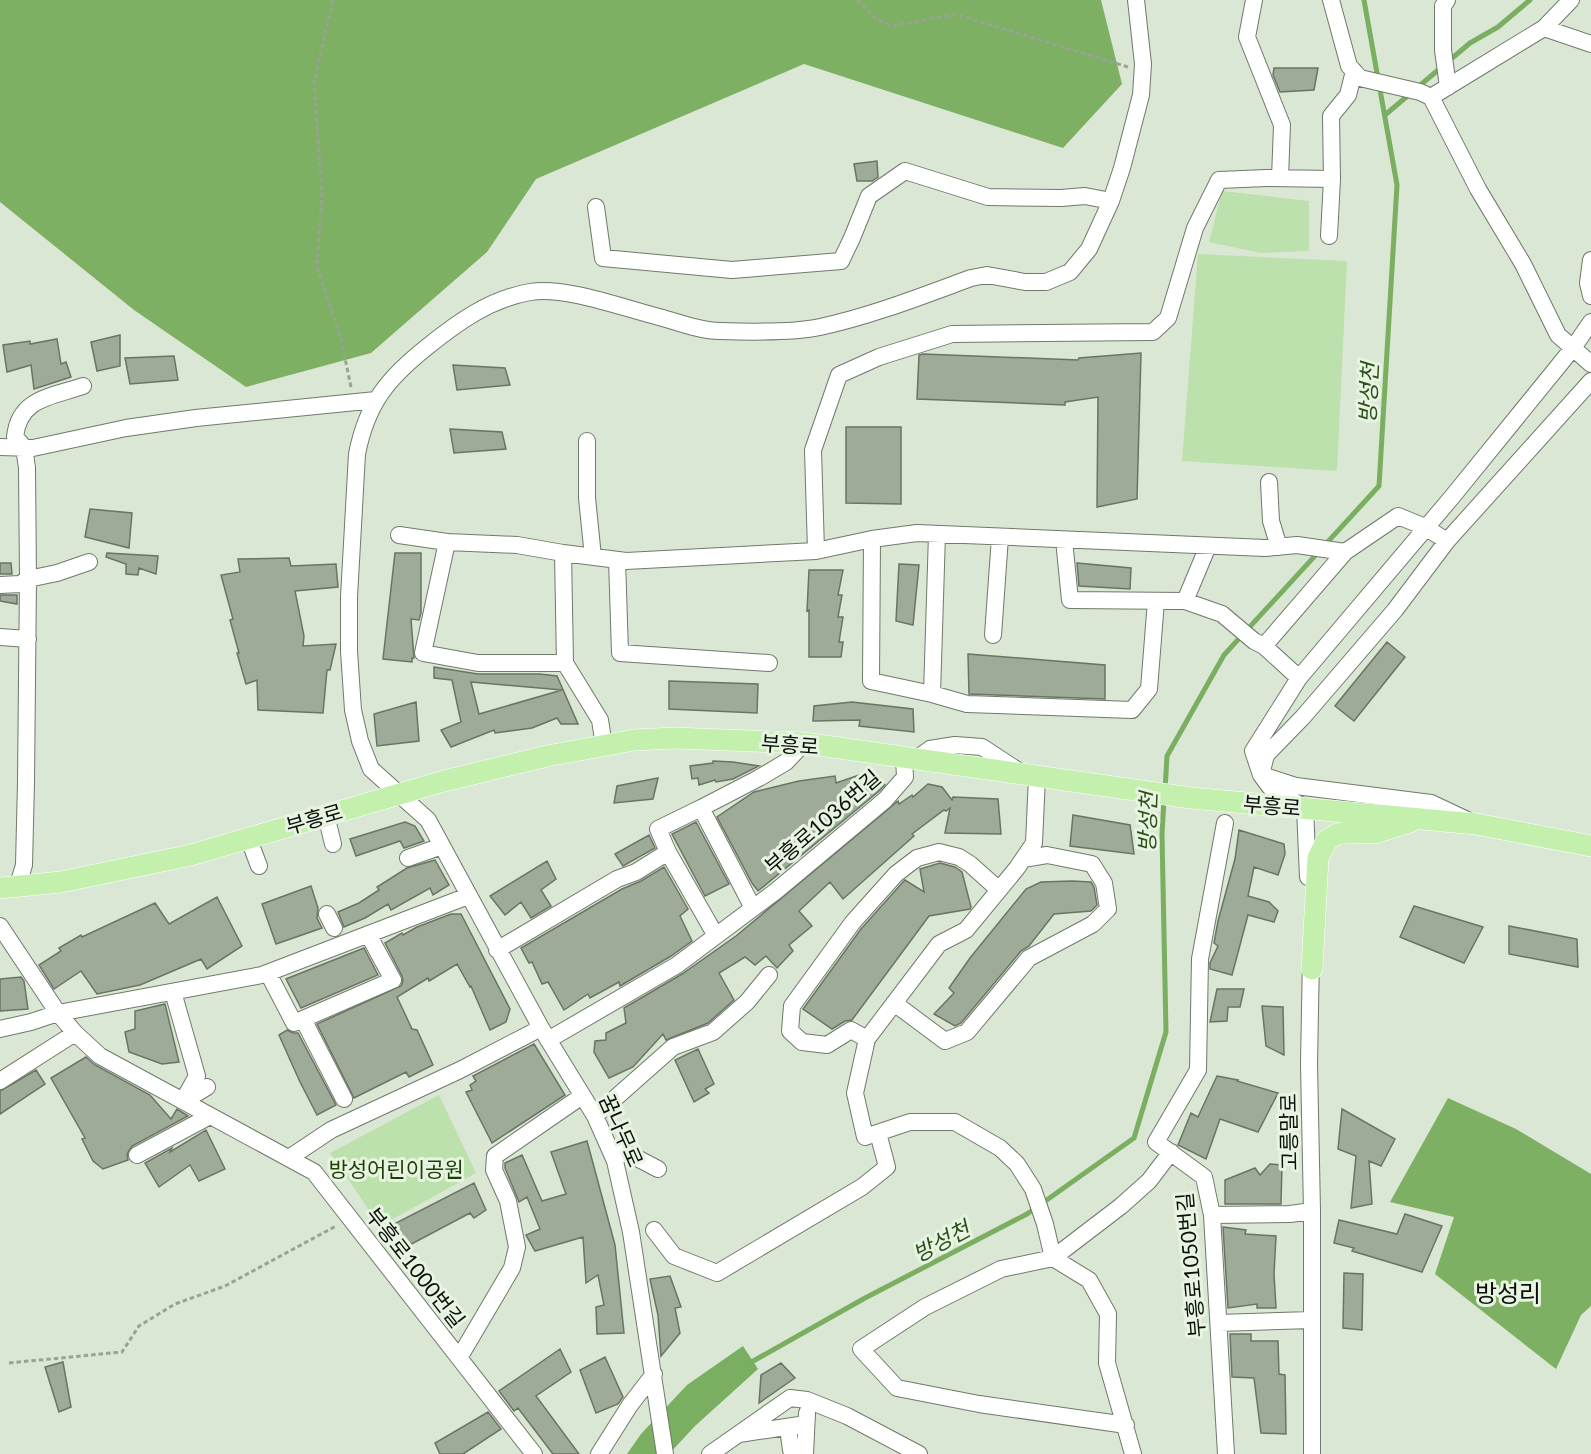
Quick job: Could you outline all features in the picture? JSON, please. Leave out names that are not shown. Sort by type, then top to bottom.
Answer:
[{"type":"main road","name":"부흥로","points":[[8,888],[61,882],[191,855],[495,768],[547,756],[634,740],[674,738],[804,743],[1191,798],[1476,824],[1591,846]]},
{"type":"main road","points":[[1312,969],[1318,858],[1327,840],[1337,834],[1350,832],[1375,833],[1420,818]]},
{"type":"street","name":"꿈나무로","points":[[665,1454],[631,1232],[615,1161],[596,1116],[544,1034],[428,820],[371,769],[356,726],[350,688],[350,597],[357,454],[360,436],[371,407],[402,367],[466,317],[500,300],[532,292],[561,292],[717,331],[800,330],[867,314],[971,278],[987,275],[1025,282],[1046,282],[1070,272],[1089,249],[1111,201],[1141,95],[1143,72],[1136,0]]},
{"type":"street","points":[[1254,0],[1247,37],[1282,125],[1280,178]]},
{"type":"street","points":[[1331,0],[1349,66],[1361,76],[1426,95],[1523,264],[1558,335],[1591,364]]},
{"type":"street","points":[[1446,72],[1443,6],[1447,0]]},
{"type":"street","points":[[1426,95],[1446,72],[1544,28],[1571,0]]},
{"type":"street","points":[[1544,28],[1591,44]]},
{"type":"street","points":[[1329,236],[1332,179],[1331,117],[1361,76]]},
{"type":"street","points":[[596,207],[603,258],[732,270],[841,261],[868,196],[905,171],[988,197],[1085,196],[1111,201]]},
{"type":"street","points":[[816,550],[813,450],[839,375],[879,357],[952,334],[1153,332],[1168,318],[1195,228],[1219,180],[1332,179]]},
{"type":"street","points":[[1591,260],[1588,283],[1591,296]]},
{"type":"street","points":[[1305,808],[1270,787],[1261,775],[1253,751],[1299,678],[1452,497],[1573,348],[1591,322]]},
{"type":"street","points":[[1261,775],[1266,755],[1303,717],[1395,610],[1448,541],[1591,381]]},
{"type":"street","points":[[8,888],[24,866],[28,639],[27,468],[24,447],[15,437],[17,423],[30,404],[83,386]]},
{"type":"street","points":[[0,447],[33,448],[126,428],[196,418],[376,400]]},
{"type":"street","points":[[587,441],[587,498],[593,557]]},
{"type":"street","points":[[1269,482],[1271,521],[1279,547]]},
{"type":"street","points":[[1259,644],[1340,551],[1398,516],[1425,527],[1448,541]]},
{"type":"street","points":[[399,535],[447,542],[517,545],[617,560],[816,550],[917,533],[1208,546],[1297,545],[1340,551]]},
{"type":"street","points":[[932,694],[937,534]]},
{"type":"street","points":[[993,635],[1000,537]]},
{"type":"street","points":[[872,539],[871,681],[967,704],[1132,710],[1149,689],[1155,601]]},
{"type":"street","points":[[1064,540],[1070,600],[1185,601],[1222,614],[1299,678]]},
{"type":"street","points":[[447,542],[423,653],[478,663],[565,663]]},
{"type":"street","points":[[1185,601],[1208,546]]},
{"type":"street","points":[[563,553],[565,663],[600,720],[604,746]]},
{"type":"street","points":[[617,560],[620,653],[769,663]]},
{"type":"street","points":[[0,585],[20,584],[28,579],[57,573],[89,562]]},
{"type":"street","points":[[0,636],[28,639]]},
{"type":"street","points":[[716,936],[668,852],[658,829],[759,778],[786,762],[804,743]]},
{"type":"street","name":"부흥로1036번길","points":[[289,1158],[331,1130],[393,1100],[544,1034],[677,965],[753,908],[885,800],[905,777],[910,759]]},
{"type":"street","points":[[1261,775],[1296,786],[1431,803],[1476,824]]},
{"type":"street","points":[[1031,776],[1034,843],[966,930],[939,944],[867,1039],[855,1093],[865,1137],[910,1122],[955,1122],[1000,1148],[1017,1164],[1033,1189],[1053,1258],[1089,1280],[1108,1314],[1107,1363],[1133,1454]]},
{"type":"street","name":"부흥로1036번길","points":[[702,808],[753,908]]},
{"type":"street","name":"고릉말로","points":[[1305,808],[1312,969],[1309,1064],[1312,1211],[1312,1454]]},
{"type":"street","points":[[326,815],[333,844]]},
{"type":"street","name":"부흥로1050번길","points":[[1225,823],[1200,959],[1198,1070],[1156,1142],[1204,1177],[1212,1215],[1226,1454]]},
{"type":"street","points":[[248,837],[259,866]]},
{"type":"street","points":[[408,858],[442,846]]},
{"type":"street","points":[[497,950],[617,879],[636,872],[668,852]]},
{"type":"street","points":[[867,1039],[851,1030],[827,1045],[802,1042],[790,1031],[792,1006],[853,922],[896,874],[917,858],[939,852],[959,857],[999,890]]},
{"type":"street","points":[[894,1004],[945,1041],[967,1032],[1029,958],[1093,924],[1108,909],[1104,884],[1092,864],[1047,855],[1023,859]]},
{"type":"street","points":[[0,1029],[31,1022],[58,1012],[268,973],[468,896]]},
{"type":"street","name":"부흥로1000번길","points":[[0,926],[58,1012],[75,1034],[100,1056],[314,1172],[534,1454]]},
{"type":"street","points":[[268,973],[294,1023],[393,980],[368,934]]},
{"type":"street","points":[[596,1116],[673,1047],[713,1032],[747,1002],[769,975]]},
{"type":"street","points":[[173,992],[191,1042],[197,1076],[183,1101]]},
{"type":"street","points":[[303,1019],[344,1099]]},
{"type":"street","points":[[0,1081],[75,1034]]},
{"type":"street","points":[[183,1101],[207,1087]]},
{"type":"street","points":[[459,1358],[512,1268],[517,1247],[508,1201],[494,1170],[495,1156],[582,1096]]},
{"type":"street","points":[[137,1155],[210,1116]]},
{"type":"street","points":[[654,1230],[674,1256],[717,1273],[862,1187],[886,1167],[878,1133]]},
{"type":"street","points":[[609,1147],[658,1169]]},
{"type":"street","points":[[1126,1425],[979,1404],[897,1388],[861,1349],[925,1307],[1001,1269],[1053,1258],[1121,1206],[1149,1181],[1171,1152]]},
{"type":"street","points":[[1212,1215],[1290,1214],[1312,1211]]},
{"type":"street","points":[[1219,1323],[1312,1320]]},
{"type":"street","points":[[598,1454],[630,1405],[655,1379]]},
{"type":"street","points":[[715,1452],[735,1435],[789,1398],[807,1400],[847,1416],[920,1454]]},
{"type":"street","points":[[798,1452],[806,1424],[807,1400]]},
{"type":"street","points":[[735,1435],[806,1424]]},
{"type":"street","points":[[788,1428],[798,1452]]},
{"type":"path","points":[[333,0],[314,82],[322,195],[317,267],[341,339],[354,403]]},
{"type":"path","points":[[858,0],[877,20],[894,26],[955,14],[1143,72]]},
{"type":"path","points":[[9,1363],[122,1352],[139,1326],[175,1304],[225,1286],[351,1218]]},
{"type":"green space","points":[[1222,191],[1309,201],[1309,251],[1260,253],[1209,242]]},
{"type":"green space","points":[[1198,254],[1347,261],[1337,471],[1182,461]]},
{"type":"green space","name":"방성어린이공원","points":[[439,1095],[476,1173],[380,1226],[330,1153]]},
{"type":"shaded area","points":[[0,0],[1101,0],[1122,84],[1063,148],[804,64],[536,179],[487,252],[371,353],[246,387],[134,310],[0,202]]},
{"type":"shaded area","points":[[1448,1098],[1516,1129],[1591,1174],[1591,1306],[1581,1315],[1556,1369],[1435,1274],[1454,1217],[1390,1202]]},
{"type":"shaded area","points":[[743,1346],[758,1369],[695,1426],[669,1454],[627,1454],[641,1434],[687,1385]]},
{"type":"building","points":[[1274,68],[1318,68],[1314,90],[1280,92],[1273,75]]},
{"type":"building","points":[[877,161],[878,177],[872,181],[857,181],[854,164]]},
{"type":"building","points":[[120,335],[120,366],[97,371],[91,342]]},
{"type":"building","points":[[57,339],[61,364],[66,362],[71,377],[34,389],[31,365],[7,372],[3,345],[30,341],[30,344]]},
{"type":"building","points":[[1141,353],[1137,499],[1097,507],[1098,397],[1065,402],[1065,405],[917,399],[919,355],[923,354],[1078,360],[1079,358]]},
{"type":"building","points":[[174,356],[178,380],[130,384],[125,358]]},
{"type":"building","points":[[453,365],[505,368],[510,385],[457,390]]},
{"type":"building","points":[[846,427],[901,427],[901,504],[846,503]]},
{"type":"building","points":[[450,429],[502,432],[506,449],[454,453]]},
{"type":"building","points":[[90,509],[132,513],[129,548],[85,537]]},
{"type":"building","points":[[107,553],[158,556],[156,574],[139,568],[138,575],[126,574],[126,564],[106,557]]},
{"type":"building","points":[[395,553],[421,553],[421,613],[419,620],[411,619],[414,658],[412,662],[383,659]]},
{"type":"building","points":[[289,558],[291,566],[336,564],[338,587],[295,591],[304,636],[303,646],[336,644],[330,670],[327,670],[323,713],[258,710],[257,680],[246,684],[237,653],[239,653],[230,620],[233,619],[221,575],[240,572],[238,559]]},
{"type":"building","points":[[0,563],[11,563],[12,574],[0,574]]},
{"type":"building","points":[[1077,563],[1131,568],[1130,589],[1079,586]]},
{"type":"building","points":[[899,564],[919,565],[913,625],[896,621]]},
{"type":"building","points":[[809,570],[843,570],[838,595],[842,595],[838,617],[843,617],[839,642],[843,642],[841,657],[809,657],[809,610],[807,611]]},
{"type":"building","points":[[0,595],[17,595],[17,604],[0,601]]},
{"type":"building","points":[[1387,642],[1405,657],[1354,721],[1335,706]]},
{"type":"building","points":[[968,654],[1105,665],[1105,699],[969,694]]},
{"type":"building","points":[[434,667],[478,674],[557,676],[578,724],[561,724],[557,718],[532,728],[495,733],[494,730],[451,747],[441,730],[461,722],[452,680],[434,678]],"holes":[[[471,682],[562,690],[479,714]]]},
{"type":"building","points":[[669,681],[758,684],[757,713],[669,709]]},
{"type":"building","points":[[416,702],[419,741],[377,746],[374,714]]},
{"type":"building","points":[[852,702],[913,709],[914,732],[859,726],[860,720],[813,721],[814,706]]},
{"type":"building","points":[[713,761],[759,766],[733,779],[716,782],[715,780],[699,785],[698,778],[692,779],[690,766],[713,763]]},
{"type":"building","points":[[862,774],[879,777],[885,785],[758,891],[717,817],[754,792],[799,781],[835,776],[836,783]]},
{"type":"building","points":[[658,778],[653,799],[614,803],[617,786]]},
{"type":"building","points":[[928,784],[942,787],[952,800],[953,797],[998,799],[1001,834],[945,833],[950,808],[944,810],[912,834],[914,836],[843,899],[830,882],[799,911],[812,926],[789,945],[793,951],[777,968],[766,956],[755,965],[745,957],[719,973],[734,1000],[708,1023],[666,1040],[663,1034],[633,1067],[609,1078],[594,1052],[595,1041],[606,1040],[606,1033],[626,1023],[624,1008],[682,974],[736,936],[898,801],[899,804],[912,795],[913,797]]},
{"type":"building","points":[[1073,815],[1130,825],[1134,854],[1070,846]]},
{"type":"building","points":[[405,822],[415,826],[424,841],[404,848],[400,841],[356,856],[350,839]]},
{"type":"building","points":[[696,822],[729,884],[705,896],[672,834]]},
{"type":"building","points":[[1239,830],[1284,844],[1285,854],[1278,875],[1254,867],[1248,896],[1269,902],[1278,911],[1274,922],[1248,915],[1232,975],[1210,969],[1210,963],[1218,946],[1214,943],[1235,859]]},
{"type":"building","points":[[649,835],[655,848],[623,866],[615,854]]},
{"type":"building","points":[[435,860],[449,885],[433,895],[430,888],[391,910],[388,904],[344,927],[338,912],[359,903],[379,890],[377,887],[407,868]]},
{"type":"building","points":[[547,861],[556,879],[541,890],[551,906],[531,918],[521,902],[505,915],[490,896]]},
{"type":"building","points":[[940,863],[955,867],[962,872],[970,909],[929,916],[852,1020],[845,1021],[832,1029],[803,1009],[861,929],[903,882],[905,880],[924,892],[920,869]]},
{"type":"building","points":[[664,867],[688,909],[680,916],[692,941],[620,986],[619,982],[590,998],[588,994],[564,1010],[548,982],[542,984],[532,962],[529,963],[521,948]]},
{"type":"building","points":[[1041,882],[1091,882],[1097,905],[1091,911],[1054,914],[961,1023],[955,1026],[934,1014],[954,993],[949,988],[970,958],[1026,889]]},
{"type":"building","points":[[311,886],[318,908],[317,918],[322,928],[276,944],[262,904]]},
{"type":"building","points":[[217,897],[242,946],[207,969],[201,959],[140,985],[97,994],[81,971],[54,989],[39,965],[61,951],[59,948],[81,935],[82,937],[155,903],[169,924]]},
{"type":"building","points":[[1414,906],[1483,927],[1464,963],[1400,937]]},
{"type":"building","points":[[451,914],[461,914],[510,1009],[506,1022],[490,1030],[471,986],[457,964],[429,981],[428,978],[397,997],[412,1029],[417,1030],[433,1065],[409,1077],[406,1072],[354,1098],[317,1024],[401,986],[402,976],[385,943],[402,933],[403,935]]},
{"type":"building","points":[[1509,926],[1577,939],[1578,967],[1509,954]]},
{"type":"building","points":[[364,948],[378,975],[301,1008],[286,979]]},
{"type":"building","points":[[21,977],[24,981],[28,1009],[0,1011],[0,979]]},
{"type":"building","points":[[1217,989],[1244,989],[1240,1007],[1228,1007],[1227,1021],[1210,1022]]},
{"type":"building","points":[[165,1004],[179,1062],[162,1064],[129,1052],[125,1032],[135,1029],[135,1011]]},
{"type":"building","points":[[1262,1006],[1283,1007],[1284,1055],[1266,1046]]},
{"type":"building","points":[[287,1030],[298,1033],[336,1105],[317,1115],[279,1035]]},
{"type":"building","points":[[534,1044],[565,1095],[492,1143],[466,1092],[472,1090],[470,1085],[476,1081],[473,1076]]},
{"type":"building","points":[[698,1049],[714,1084],[705,1089],[709,1093],[694,1102],[675,1060]]},
{"type":"building","points":[[86,1057],[95,1065],[150,1095],[171,1119],[177,1109],[188,1116],[132,1146],[127,1154],[128,1160],[103,1169],[93,1161],[82,1139],[85,1138],[51,1078]]},
{"type":"building","points":[[36,1070],[45,1084],[0,1114],[0,1091]]},
{"type":"building","points":[[1217,1076],[1278,1093],[1258,1132],[1220,1119],[1206,1159],[1178,1145],[1191,1113],[1198,1117]]},
{"type":"building","points":[[1342,1109],[1395,1139],[1381,1166],[1369,1161],[1372,1204],[1351,1208],[1356,1156],[1338,1149]]},
{"type":"building","points":[[206,1130],[225,1169],[199,1181],[190,1165],[159,1187],[145,1163],[172,1148],[170,1152]]},
{"type":"building","points":[[587,1141],[615,1245],[624,1333],[597,1334],[596,1307],[604,1305],[598,1275],[586,1283],[583,1237],[535,1251],[526,1235],[540,1229],[527,1197],[519,1202],[505,1168],[505,1163],[522,1155],[542,1201],[566,1194],[551,1152]]},
{"type":"building","points":[[1270,1164],[1282,1165],[1281,1204],[1225,1204],[1225,1180],[1255,1168],[1260,1175]]},
{"type":"building","points":[[474,1183],[486,1210],[474,1218],[470,1213],[404,1248],[394,1224]]},
{"type":"building","points":[[1405,1214],[1442,1226],[1422,1272],[1352,1251],[1354,1248],[1334,1243],[1339,1220],[1397,1234]]},
{"type":"building","points":[[1223,1227],[1246,1230],[1245,1234],[1276,1236],[1274,1274],[1276,1308],[1257,1308],[1257,1304],[1228,1308]]},
{"type":"building","points":[[1344,1273],[1363,1274],[1362,1330],[1343,1328]]},
{"type":"building","points":[[670,1276],[681,1307],[675,1308],[680,1333],[661,1356],[658,1315],[650,1279]]},
{"type":"building","points":[[1230,1334],[1251,1334],[1251,1341],[1278,1341],[1279,1374],[1285,1375],[1286,1434],[1261,1433],[1254,1378],[1232,1377]]},
{"type":"building","points":[[560,1349],[571,1372],[536,1396],[579,1454],[553,1454],[518,1408],[514,1411],[499,1391]]},
{"type":"building","points":[[605,1357],[623,1397],[618,1404],[596,1413],[580,1370]]},
{"type":"building","points":[[63,1362],[71,1407],[59,1412],[45,1367]]},
{"type":"building","points":[[781,1363],[795,1378],[759,1403],[761,1375]]},
{"type":"building","points":[[488,1412],[501,1429],[463,1454],[440,1454],[435,1443]]},
{"type":"waterway","name":"방성천","points":[[1165,790],[1167,756],[1224,655],[1379,486],[1397,185],[1364,0]]},
{"type":"waterway","points":[[1418,87],[1470,43],[1498,27],[1530,0]]},
{"type":"waterway","points":[[1385,115],[1411,93]]},
{"type":"waterway","name":"방성천","points":[[748,1364],[865,1298],[1027,1214],[1134,1138],[1166,1032],[1162,834],[1164,799]]},
{"type":"district","name":"방성리","points":[[1508,1292]]}]
